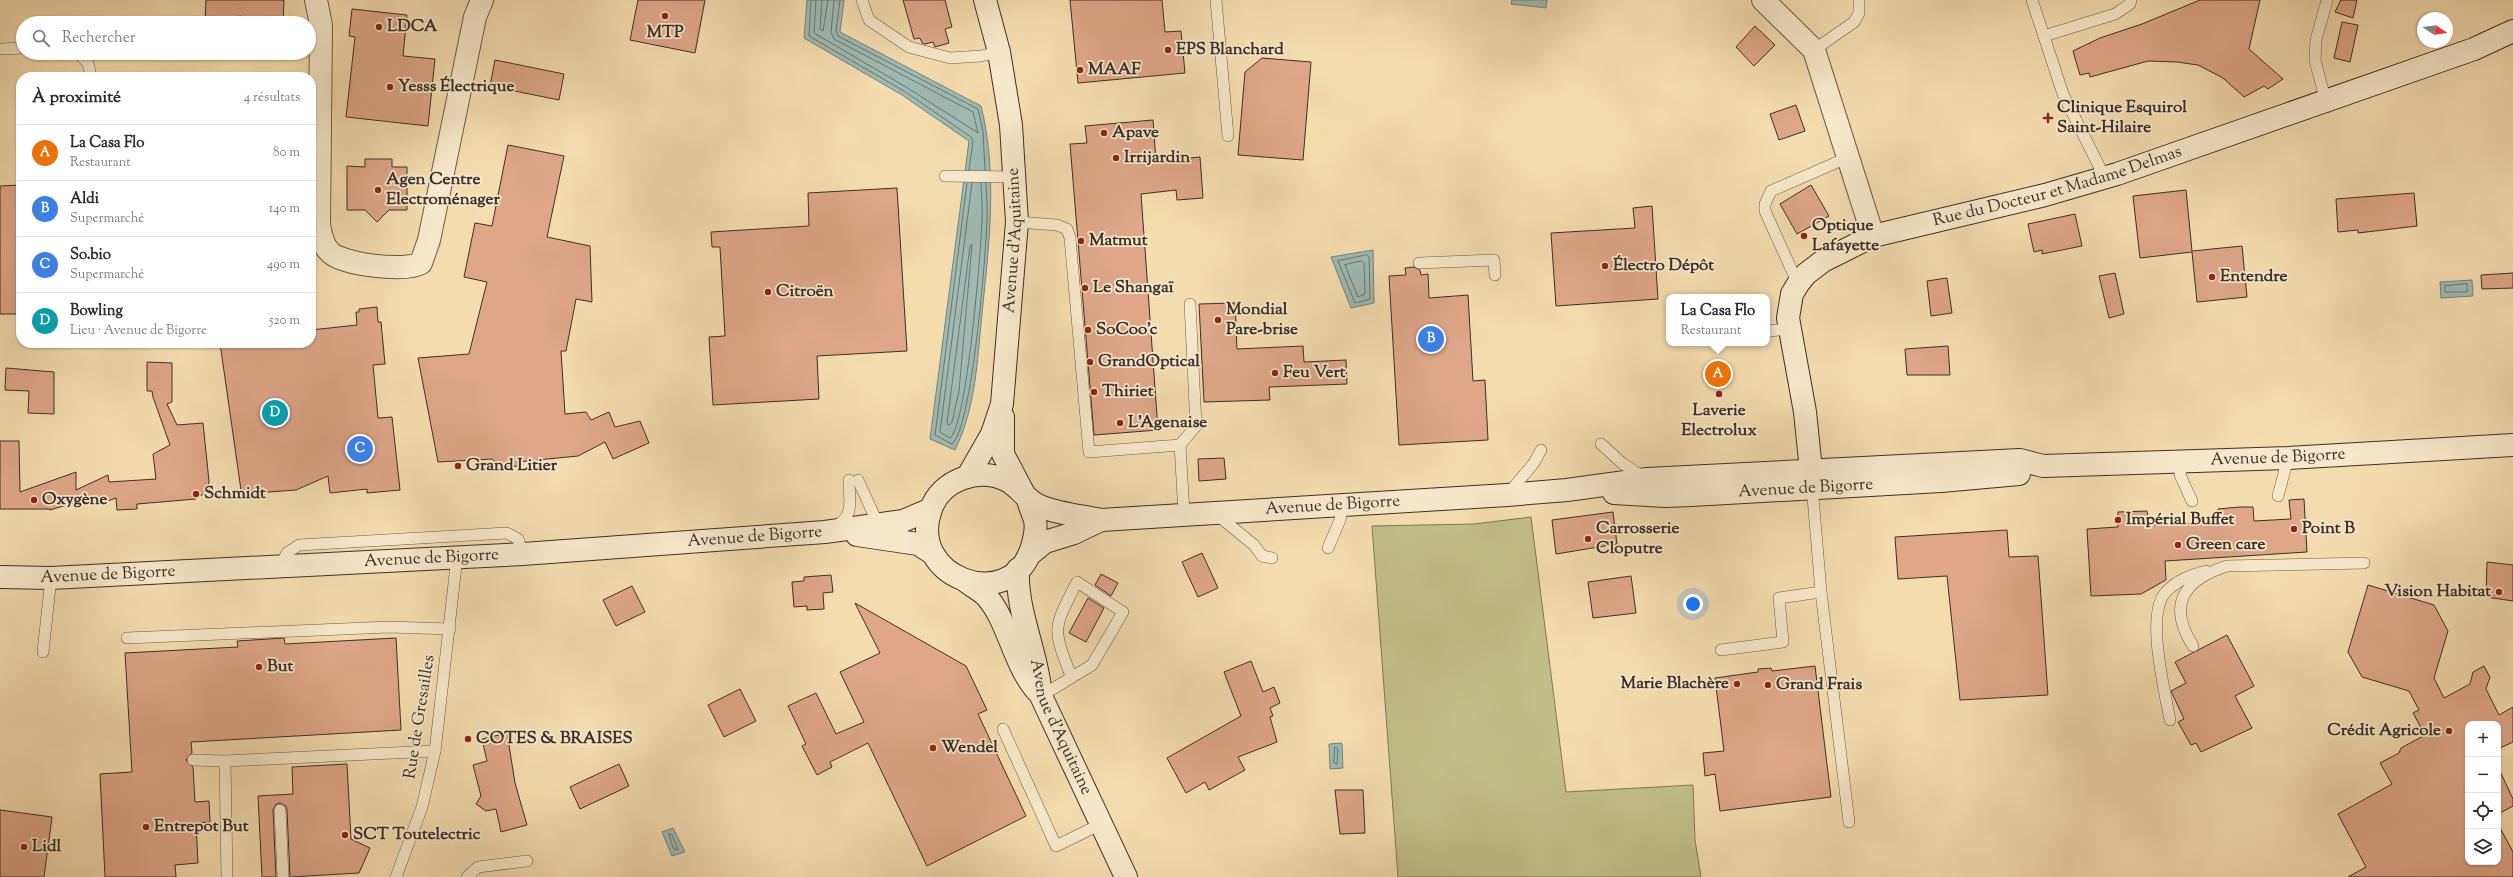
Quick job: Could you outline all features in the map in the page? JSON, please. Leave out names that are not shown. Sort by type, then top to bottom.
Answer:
[{"type":"main road","points":[[316,0],[321,25],[316,163]]},
{"type":"main road","points":[[316,200],[323,242],[329,252],[338,258],[402,268],[421,263],[429,240],[475,17],[482,0]]},
{"type":"main road","name":"Avenue d'Aquitaine","points":[[968,476],[992,434],[1002,404],[1017,222],[1011,125],[999,52],[985,0]]},
{"type":"main road","points":[[1763,0],[1814,50],[1850,157],[1872,236]]},
{"type":"main road","name":"Rue du Docteur et Madame Delmas","points":[[1812,479],[1805,412],[1788,318],[1790,301],[1798,284],[1806,274],[1823,261],[1872,236],[2105,178],[2474,50],[2513,31]]},
{"type":"main road","points":[[967,582],[985,584],[1003,579],[1024,562],[1035,539],[1035,521],[1027,499],[1003,454],[1002,404]]},
{"type":"main road","name":"Avenue de Bigorre","points":[[1027,499],[1042,507],[1101,520],[1184,513],[1507,495],[1567,490],[1647,479],[1812,479],[2016,475],[2043,466],[2182,460],[2288,458],[2513,445]]},
{"type":"main road","name":"Avenue de Bigorre","points":[[1567,490],[1665,496],[1692,495],[1705,486],[1905,473],[1920,465],[2020,460],[2043,466]]},
{"type":"main road","points":[[1027,499],[1006,480],[994,476],[968,476],[952,483],[940,494],[931,509],[927,531],[932,553],[947,571],[967,582],[986,596],[998,615],[1014,653],[1031,684],[1040,696]]},
{"type":"main road","name":"Avenue de Bigorre","points":[[7,579],[79,577],[523,554],[834,532],[903,521],[931,509]]},
{"type":"main road","name":"Avenue de Bigorre","points":[[1024,562],[1045,542],[1074,533],[1101,520]]},
{"type":"main road","name":"Avenue de Bigorre","points":[[834,532],[918,544],[932,553]]},
{"type":"main road","name":"Avenue d'Aquitaine","points":[[1024,562],[1021,607],[1040,680],[1040,696],[1126,877]]},
{"type":"main road","points":[[0,569],[46,568],[79,577]]},
{"type":"lane","points":[[862,0],[869,20],[909,47],[950,58],[981,56],[999,52]]},
{"type":"lane","points":[[1216,0],[1228,136]]},
{"type":"lane","points":[[1814,50],[1854,22],[1859,13],[1859,0]]},
{"type":"lane","points":[[2032,0],[2063,94],[2105,178]]},
{"type":"lane","points":[[2044,36],[2115,14],[2130,4],[2131,0]]},
{"type":"lane","points":[[2326,102],[2315,60],[2316,40],[2327,0]]},
{"type":"lane","points":[[2,49],[16,48]]},
{"type":"lane","points":[[85,60],[88,63],[90,72]]},
{"type":"lane","points":[[1798,284],[1765,211],[1765,204],[1771,191],[1850,157]]},
{"type":"lane","points":[[945,176],[1015,177]]},
{"type":"lane","points":[[1017,222],[1057,225],[1067,229],[1070,238],[1089,452],[1180,445]]},
{"type":"lane","points":[[1419,263],[1494,260],[1495,275]]},
{"type":"lane","points":[[1184,513],[1180,445],[1196,426],[1190,304]]},
{"type":"lane","points":[[1770,331],[1790,329]]},
{"type":"lane","points":[[1601,444],[1623,464],[1647,479]]},
{"type":"lane","points":[[1507,495],[1534,463],[1541,450]]},
{"type":"lane","points":[[2278,496],[2288,458]]},
{"type":"lane","points":[[2182,460],[2180,475],[2192,501]]},
{"type":"lane","points":[[1812,479],[1821,592],[1849,822]]},
{"type":"lane","points":[[834,532],[846,521],[849,513],[854,480],[878,524]]},
{"type":"lane","points":[[1328,548],[1340,520],[1343,505]]},
{"type":"lane","points":[[1212,512],[1254,545],[1262,556],[1272,558]]},
{"type":"lane","points":[[280,566],[286,553],[299,545],[507,533],[518,539],[523,554]]},
{"type":"lane","name":"Rue de Gresailles","points":[[398,876],[422,807],[435,751],[457,557]]},
{"type":"lane","points":[[2193,646],[2182,629],[2179,606],[2187,589],[2206,573],[2227,566],[2364,563]]},
{"type":"lane","points":[[2170,720],[2157,649],[2157,610],[2165,592],[2187,576],[2218,569]]},
{"type":"lane","points":[[43,652],[51,578]]},
{"type":"lane","points":[[1040,696],[1071,676],[1092,665],[1123,612],[1077,582],[1058,618],[1057,632],[1057,638],[1071,676]]},
{"type":"lane","points":[[1721,650],[1783,642],[1779,598],[1821,592]]},
{"type":"lane","points":[[127,638],[389,627],[450,629]]},
{"type":"lane","points":[[1003,728],[1056,846],[1101,824]]},
{"type":"lane","points":[[193,760],[225,761],[435,751]]},
{"type":"lane","points":[[225,761],[227,877]]},
{"type":"lane","points":[[280,810],[284,877]]},
{"type":"lane","points":[[467,877],[478,867],[527,861]]},
{"type":"shaded area","points":[[1531,517],[1566,792],[1693,785],[1695,840],[1701,877],[1398,877],[1372,526],[1474,524]]},
{"type":"water","points":[[807,0],[844,0],[840,32],[981,106],[986,132],[991,184],[989,236],[979,349],[974,384],[967,417],[955,450],[930,439],[969,141],[902,95],[804,38]]},
{"type":"water","points":[[1512,0],[1547,0],[1546,8],[1511,4]]},
{"type":"water","points":[[1373,250],[1374,303],[1351,308],[1331,257]]},
{"type":"water","points":[[2472,280],[2473,296],[2441,298],[2440,282]]},
{"type":"water","points":[[1342,743],[1343,768],[1330,769],[1329,744]]},
{"type":"water","points":[[673,828],[685,852],[672,856],[662,832]]},
{"type":"building","points":[[206,0],[284,0],[283,16],[205,16]]},
{"type":"building","points":[[638,0],[705,0],[695,53],[630,40]]},
{"type":"building","points":[[903,0],[945,0],[952,27],[945,29],[949,43],[935,47],[933,42],[925,44],[922,43],[920,38],[914,39]]},
{"type":"building","points":[[1070,0],[1162,0],[1165,32],[1181,31],[1185,73],[1078,83]]},
{"type":"building","points":[[2200,0],[2260,0],[2249,49],[2283,79],[2268,89],[2264,86],[2244,97],[2223,78],[2198,65],[2177,62],[2148,61],[2090,77],[2089,73],[2080,75],[2073,51],[2100,38],[2142,24]]},
{"type":"building","points":[[2341,0],[2357,0],[2353,18],[2335,12]]},
{"type":"building","points":[[352,9],[407,15],[403,56],[435,59],[428,126],[346,117],[355,37],[349,36]]},
{"type":"building","points":[[2342,22],[2358,25],[2350,62],[2334,58]]},
{"type":"building","points":[[1755,26],[1775,45],[1754,66],[1736,47]]},
{"type":"building","points":[[1262,58],[1311,62],[1303,160],[1238,155],[1245,72]]},
{"type":"building","points":[[495,60],[564,74],[559,100],[490,86]]},
{"type":"building","points":[[1796,105],[1805,131],[1779,140],[1770,114]]},
{"type":"building","points":[[1153,120],[1156,161],[1200,157],[1203,198],[1177,200],[1176,190],[1141,194],[1158,430],[1094,435],[1070,144],[1087,143],[1085,126]]},
{"type":"building","points":[[508,145],[564,156],[547,237],[590,246],[592,302],[576,299],[566,351],[561,351],[565,414],[586,412],[591,420],[609,412],[615,427],[640,421],[649,443],[613,459],[605,442],[578,456],[517,462],[519,466],[501,467],[492,459],[438,462],[418,358],[469,354],[487,282],[464,277],[475,223],[492,226]]},
{"type":"building","points":[[365,159],[392,159],[392,167],[407,167],[407,210],[389,210],[377,222],[365,210],[347,210],[347,166],[365,167]]},
{"type":"building","points":[[16,185],[16,314],[0,314],[0,186]]},
{"type":"building","points":[[1811,185],[1829,216],[1797,234],[1780,204]]},
{"type":"building","points":[[897,188],[907,351],[817,356],[819,399],[713,405],[709,337],[725,336],[720,247],[712,247],[711,232],[809,226],[808,193]]},
{"type":"building","points":[[2186,190],[2192,251],[2242,246],[2247,297],[2197,302],[2192,252],[2140,258],[2133,196]]},
{"type":"building","points":[[2414,193],[2417,226],[2358,233],[2358,230],[2338,232],[2336,199]]},
{"type":"building","name":"Électro Dépôt","points":[[1652,206],[1658,299],[1556,306],[1551,233],[1635,228],[1633,208]]},
{"type":"building","points":[[2075,214],[2082,246],[2042,254],[2042,250],[2034,252],[2028,224]]},
{"type":"building","points":[[1414,267],[1420,270],[1421,275],[1428,274],[1429,298],[1468,295],[1473,381],[1485,380],[1488,440],[1399,445],[1389,276],[1406,275],[1405,268]]},
{"type":"building","points":[[2115,273],[2124,314],[2109,318],[2099,276]]},
{"type":"building","points":[[2513,273],[2513,288],[2482,289],[2481,275]]},
{"type":"building","points":[[1947,278],[1952,313],[1931,316],[1927,281]]},
{"type":"building","name":"Feu Vert","points":[[1235,303],[1237,349],[1303,346],[1304,362],[1346,360],[1347,384],[1269,387],[1270,400],[1204,402],[1199,304]]},
{"type":"building","points":[[377,307],[378,322],[381,322],[385,364],[373,365],[378,418],[392,417],[400,490],[367,493],[367,489],[330,493],[328,476],[296,490],[269,492],[241,490],[221,348],[316,348],[316,329],[357,325],[356,312],[359,312],[359,309]]},
{"type":"building","points":[[1948,346],[1950,375],[1907,375],[1905,349]]},
{"type":"building","points":[[147,362],[172,363],[172,402],[167,404],[177,425],[203,423],[209,481],[206,494],[196,496],[196,499],[137,504],[137,509],[117,510],[116,498],[102,503],[93,497],[50,510],[0,509],[0,441],[19,441],[20,492],[76,472],[76,490],[108,475],[109,482],[156,479],[153,454],[170,445],[152,391],[147,391]]},
{"type":"building","points":[[6,368],[54,372],[54,414],[28,413],[29,391],[5,390]]},
{"type":"building","points":[[1224,458],[1226,479],[1199,481],[1198,459]]},
{"type":"building","points":[[2304,499],[2307,552],[2165,561],[2166,580],[2141,594],[2091,596],[2087,529],[2118,527],[2118,512],[2147,511],[2149,525],[2216,522],[2218,509],[2240,507],[2253,507],[2254,521],[2291,519],[2289,500]]},
{"type":"building","points":[[1613,512],[1617,544],[1556,554],[1552,520]]},
{"type":"building","points":[[2007,530],[2009,557],[2038,556],[2048,695],[1960,700],[1947,576],[1898,579],[1895,537]]},
{"type":"building","points":[[1202,553],[1218,588],[1198,597],[1182,562]]},
{"type":"building","points":[[2487,562],[2513,565],[2513,601],[2486,597]]},
{"type":"building","points":[[1101,574],[1118,583],[1111,596],[1095,585]]},
{"type":"building","points":[[831,575],[833,592],[823,593],[824,609],[807,610],[807,606],[794,607],[792,582],[804,581],[804,577]]},
{"type":"building","points":[[1631,576],[1636,613],[1593,618],[1588,582]]},
{"type":"building","name":"Crédit Agricole","points":[[2368,585],[2434,605],[2448,631],[2434,678],[2444,698],[2470,684],[2473,672],[2484,666],[2490,677],[2486,689],[2499,715],[2513,707],[2513,742],[2501,748],[2501,721],[2465,721],[2465,865],[2501,865],[2501,830],[2513,852],[2513,877],[2348,877],[2366,867],[2338,814],[2392,784],[2380,763],[2399,753],[2401,748],[2425,735],[2413,713],[2419,710],[2409,691],[2362,677],[2348,652]]},
{"type":"building","points":[[632,586],[645,612],[616,626],[603,600]]},
{"type":"building","points":[[1088,598],[1104,608],[1086,642],[1069,633]]},
{"type":"building","points":[[855,603],[966,666],[987,710],[978,714],[1026,816],[927,866],[868,743],[830,762],[832,767],[817,775],[802,746],[806,744],[788,706],[816,693],[836,734],[864,722],[840,672],[880,653]]},
{"type":"building","points":[[2227,635],[2254,686],[2235,696],[2252,728],[2201,752],[2196,743],[2191,745],[2178,722],[2184,719],[2171,691],[2186,683],[2175,662]]},
{"type":"building","points":[[284,638],[285,644],[396,638],[401,730],[191,742],[192,753],[186,760],[193,767],[195,802],[209,801],[210,822],[196,823],[198,863],[175,865],[176,877],[105,877],[100,774],[132,772],[125,653],[238,647],[237,641]]},
{"type":"building","points":[[1251,661],[1263,692],[1274,687],[1280,703],[1270,708],[1273,716],[1270,717],[1277,742],[1238,757],[1245,770],[1209,790],[1205,782],[1186,793],[1167,758],[1241,716],[1224,672]]},
{"type":"building","points":[[1815,666],[1831,797],[1720,811],[1715,774],[1705,776],[1703,753],[1724,751],[1715,678],[1758,672],[1758,669],[1771,668],[1772,671]]},
{"type":"building","points":[[740,689],[756,721],[724,737],[708,705]]},
{"type":"building","points":[[507,733],[515,783],[527,825],[501,832],[496,809],[486,811],[476,804],[481,796],[473,765],[487,761],[482,739]]},
{"type":"building","points":[[347,764],[351,839],[370,848],[359,873],[290,877],[287,810],[286,806],[280,803],[276,804],[273,810],[276,877],[262,877],[258,796],[293,794],[292,767]]},
{"type":"building","points":[[619,764],[629,786],[580,809],[570,787]]},
{"type":"building","points":[[2501,773],[2513,799],[2513,806],[2501,812]]},
{"type":"building","points":[[1335,790],[1363,790],[1365,833],[1340,834]]},
{"type":"building","name":"Lidl","points":[[0,810],[52,817],[44,877],[0,877]]},
{"type":"place","name":"MTP","points":[[665,16]]},
{"type":"place","name":"LDCA","points":[[379,27]]},
{"type":"place","name":"EPS Blanchard","points":[[1168,50]]},
{"type":"place","name":"MAAF","points":[[1080,70]]},
{"type":"place","name":"Yesss Électrique","points":[[390,87]]},
{"type":"place","name":"Clinique Esquirol Saint-Hilaire","points":[[2048,118]]},
{"type":"place","name":"Apave","points":[[1104,133]]},
{"type":"place","name":"Irrijardin","points":[[1116,158]]},
{"type":"place","name":"Agen Centre Electroménager","points":[[378,190]]},
{"type":"place","name":"Optique Lafayette","points":[[1804,236]]},
{"type":"place","name":"Matmut","points":[[1081,241]]},
{"type":"place","name":"Électro Dépôt","points":[[1605,266]]},
{"type":"place","name":"Entendre","points":[[2212,277]]},
{"type":"place","name":"Le Shangaï","points":[[1085,288]]},
{"type":"place","name":"Citroën","points":[[768,292]]},
{"type":"place","name":"Mondial Pare-brise","points":[[1218,320]]},
{"type":"place","name":"SoCoo'c","points":[[1088,330]]},
{"type":"place","name":"Aldi","points":[[1431,339]]},
{"type":"place","name":"GrandOptical","points":[[1090,362]]},
{"type":"place","name":"Feu Vert","points":[[1275,373]]},
{"type":"place","name":"La Casa Flo","points":[[1718,374]]},
{"type":"place","name":"Thiriet","points":[[1094,392]]},
{"type":"place","name":"Laverie Electrolux","points":[[1719,394]]},
{"type":"place","name":"Bowling","points":[[275,413]]},
{"type":"place","name":"L'Agenaise","points":[[1120,423]]},
{"type":"place","name":"So.bio","points":[[360,449]]},
{"type":"place","name":"Grand Litier","points":[[458,466]]},
{"type":"place","name":"Schmidt","points":[[196,494]]},
{"type":"place","name":"Oxygène","points":[[34,500]]},
{"type":"place","name":"Impérial Buffet","points":[[2118,520]]},
{"type":"place","name":"Point B","points":[[2294,529]]},
{"type":"place","name":"Carrosserie Cloputre","points":[[1588,539]]},
{"type":"place","name":"Green care","points":[[2178,545]]},
{"type":"place","name":"Vision Habitat","points":[[2499,592]]},
{"type":"place","name":"But","points":[[259,667]]},
{"type":"place","name":"Marie Blachère","points":[[1737,684]]},
{"type":"place","name":"Grand Frais","points":[[1768,685]]},
{"type":"place","name":"Crédit Agricole","points":[[2449,731]]},
{"type":"place","name":"COTES & BRAISES","points":[[468,739]]},
{"type":"place","name":"Wendel","points":[[933,748]]},
{"type":"place","name":"Entrepot But","points":[[146,827]]},
{"type":"place","name":"SCT Toutelectric","points":[[345,835]]},
{"type":"place","name":"Lidl","points":[[24,847]]}]
